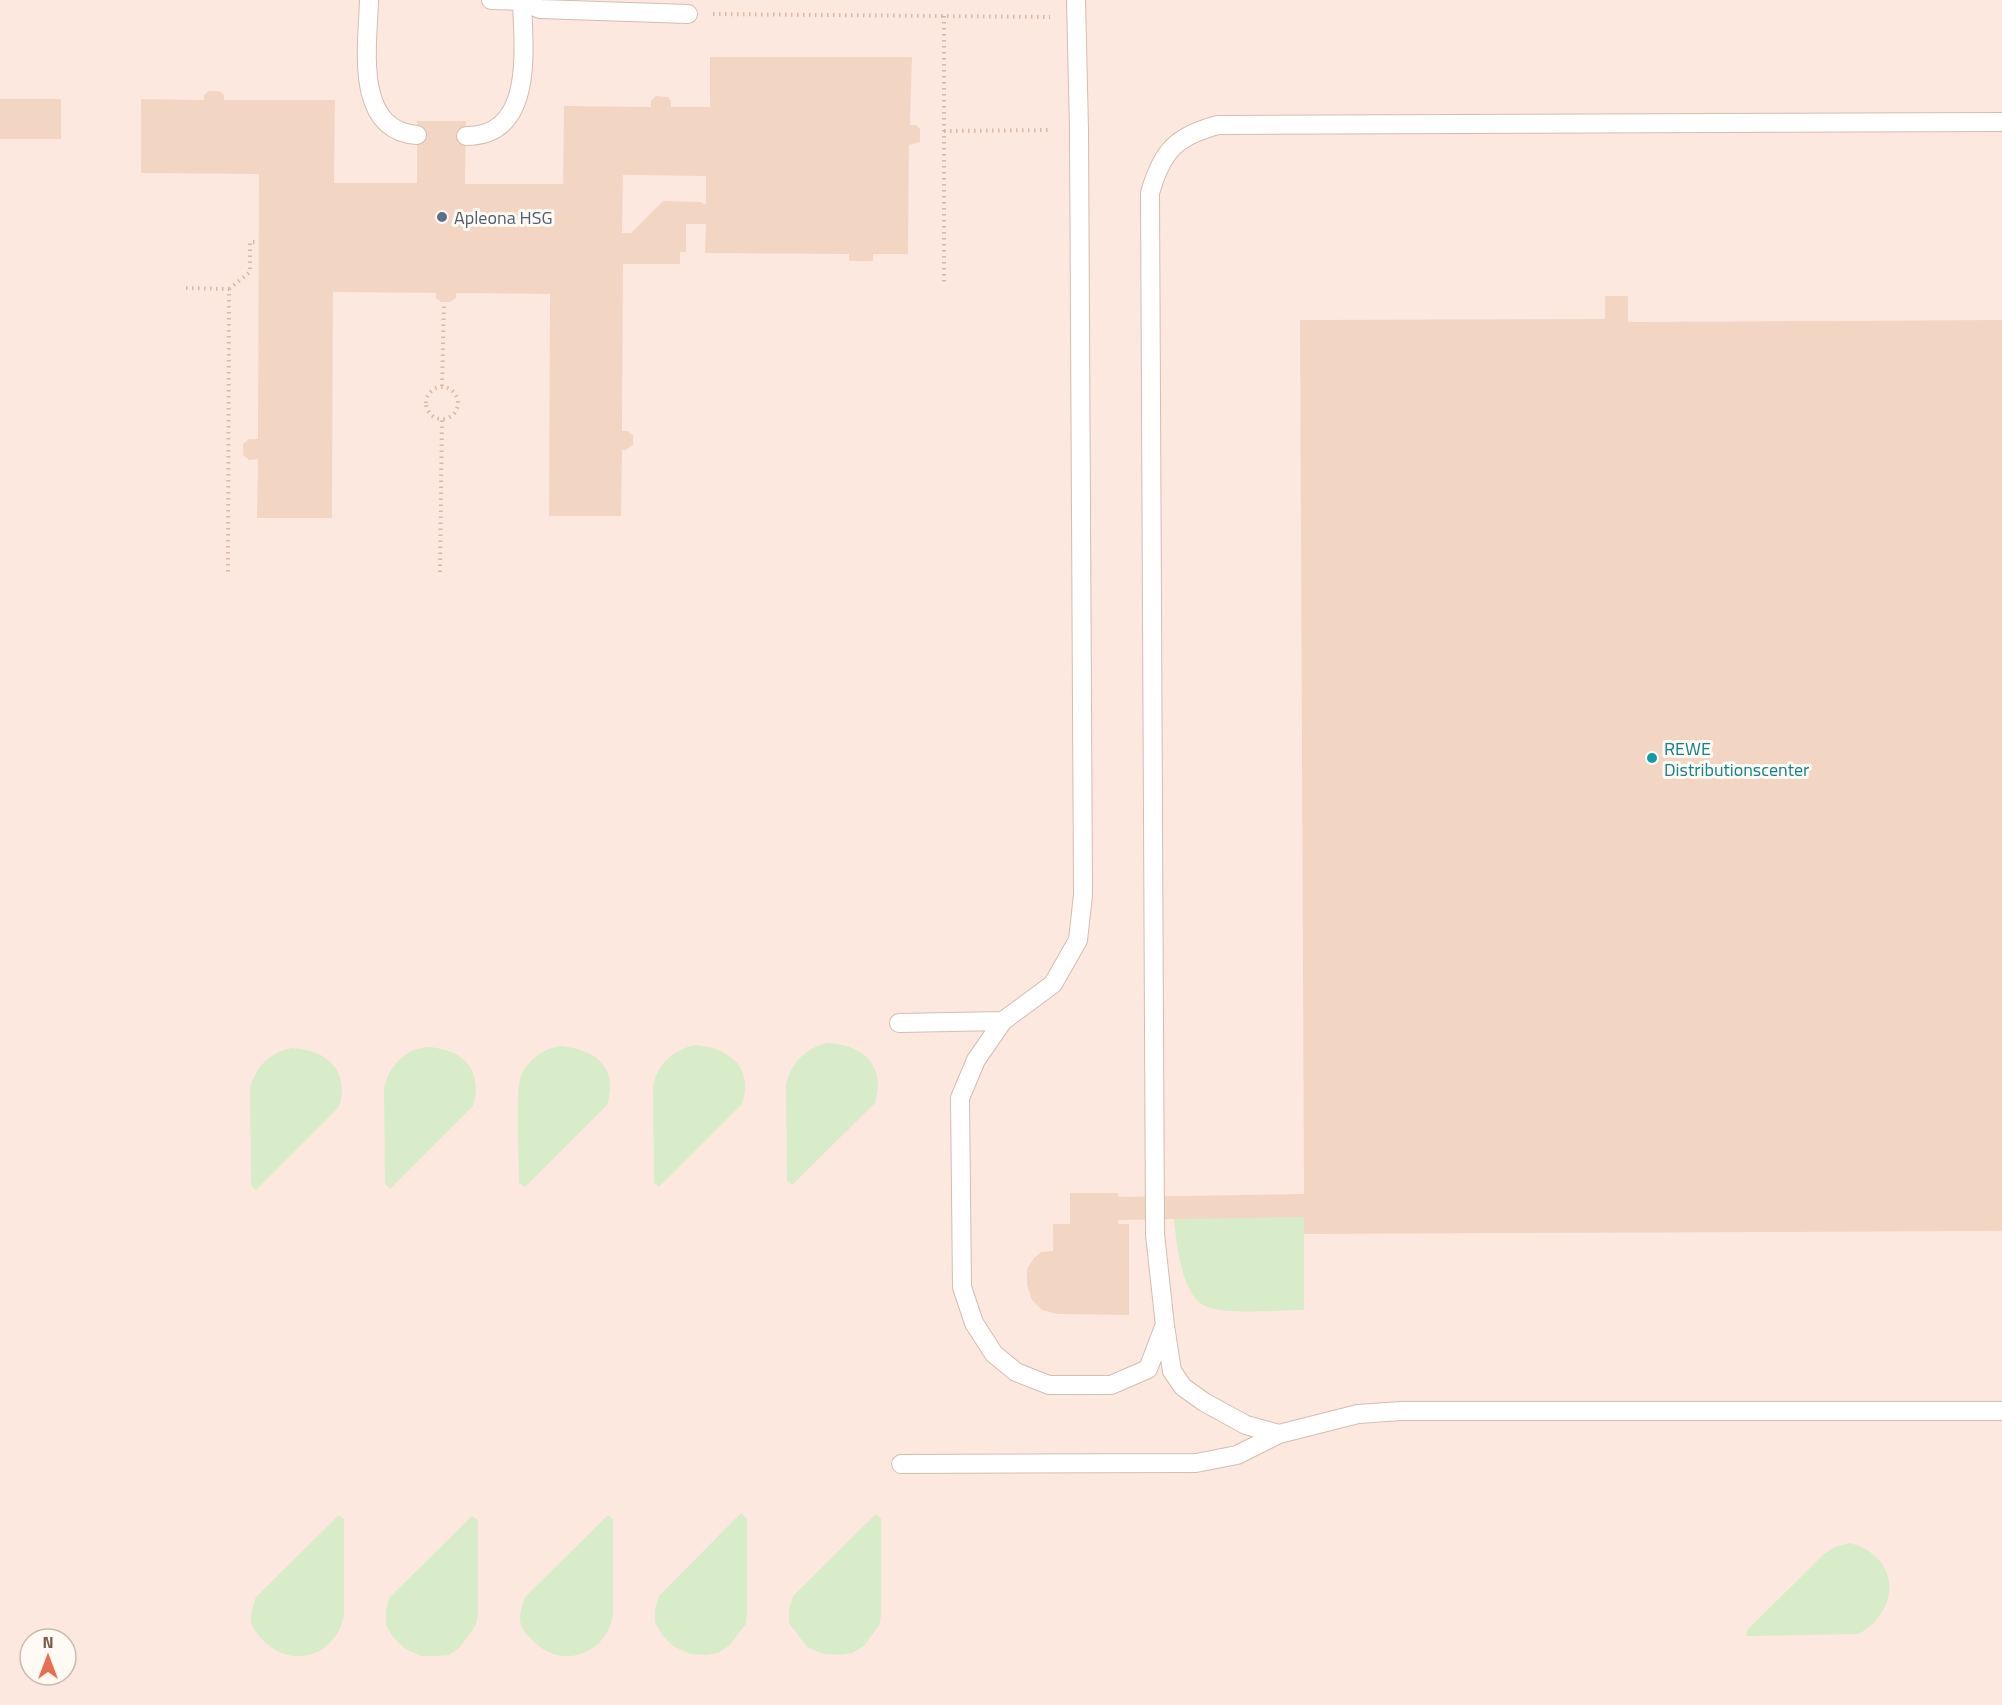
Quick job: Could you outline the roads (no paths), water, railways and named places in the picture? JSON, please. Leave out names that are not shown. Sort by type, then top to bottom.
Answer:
[{"type":"lane","points":[[369,0],[368,72],[372,101],[377,113],[389,124],[400,131],[417,135]]},
{"type":"lane","points":[[491,0],[522,0],[540,9],[688,14]]},
{"type":"lane","points":[[466,136],[490,130],[503,122],[516,103],[523,71],[522,0]]},
{"type":"lane","points":[[1076,8],[1079,130],[1083,895],[1078,940],[1053,984],[1003,1021],[976,1060],[960,1098],[962,1287],[974,1323],[994,1354],[1016,1372],[1049,1385],[1111,1386],[1148,1369],[1165,1326]]},
{"type":"lane","points":[[1279,1434],[1246,1425],[1204,1402],[1183,1387],[1172,1371],[1155,1234],[1150,193],[1157,168],[1172,147],[1194,131],[1218,125],[2002,122]]},
{"type":"lane","points":[[899,1023],[1003,1021]]},
{"type":"lane","points":[[901,1464],[1196,1463],[1237,1455],[1279,1434],[1358,1414],[1401,1411],[2002,1411]]},
{"type":"place","name":"Apleona HSG","points":[[442,217]]},
{"type":"place","name":"REWE Distributionscenter","points":[[1652,758]]}]
